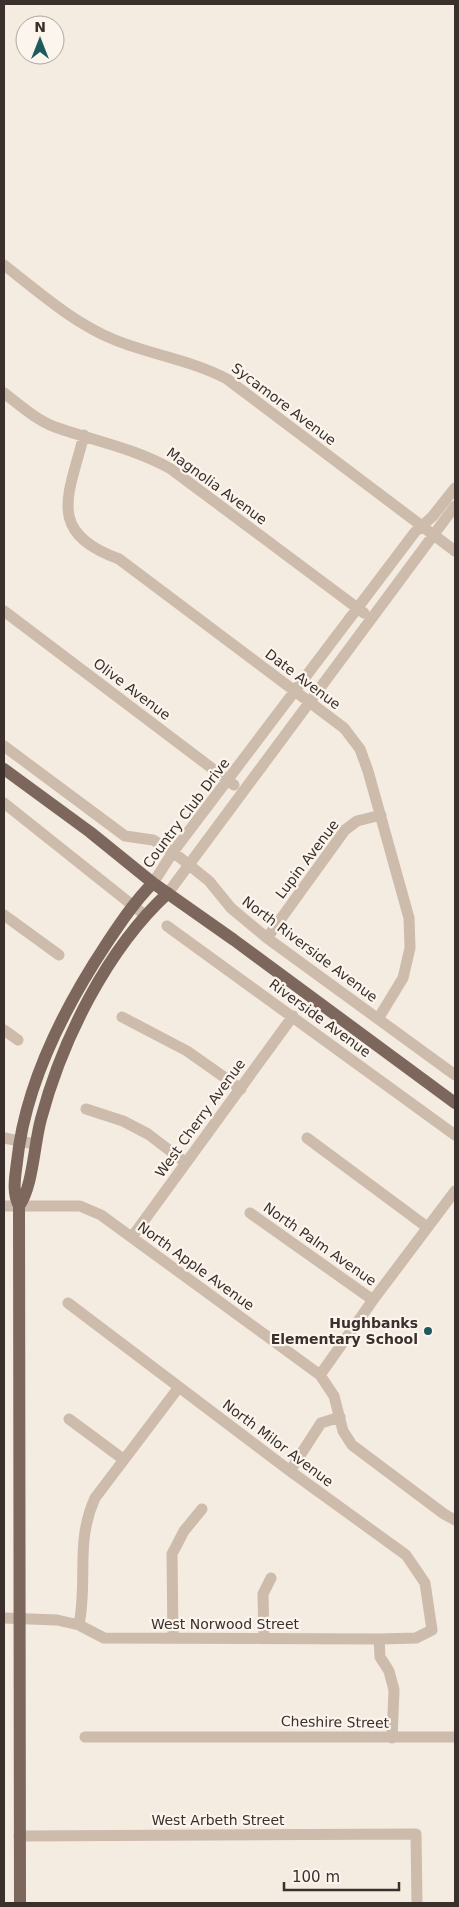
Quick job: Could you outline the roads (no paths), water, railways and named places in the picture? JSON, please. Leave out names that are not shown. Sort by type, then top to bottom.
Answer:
[{"type":"main road","points":[[4,768],[90,832],[153,883],[455,1103]]},
{"type":"main road","name":"Country Club Drive","points":[[19,1206],[14,1195],[19,1142],[28,1106],[53,1038],[83,981],[133,906],[153,883]]},
{"type":"main road","points":[[20,1903],[19,1206],[27,1195],[35,1144],[46,1098],[74,1029],[113,960],[143,920],[168,893]]},
{"type":"street","name":"Sycamore Avenue","points":[[4,265],[84,326],[116,341],[207,368],[227,379],[455,551]]},
{"type":"street","name":"Magnolia Avenue","points":[[5,398],[54,426],[147,455],[171,469],[371,618]]},
{"type":"street","name":"Date Avenue","points":[[84,435],[66,504],[70,525],[84,542],[119,559],[344,728],[360,749],[381,815],[409,918],[410,948],[403,978],[378,1019]]},
{"type":"street","name":"Country Club Drive","points":[[153,883],[173,852],[229,781],[294,691],[422,526],[455,488]]},
{"type":"street","points":[[168,893],[455,506]]},
{"type":"street","name":"Olive Avenue","points":[[4,611],[243,791]]},
{"type":"street","name":"North Riverside Avenue","points":[[4,746],[125,836],[153,840],[173,852],[209,881],[231,908],[267,938],[455,1075]]},
{"type":"street","points":[[4,803],[133,906],[143,920]]},
{"type":"street","name":"Lupin Avenue","points":[[267,938],[345,830],[357,821],[381,815]]},
{"type":"street","points":[[4,914],[59,955]]},
{"type":"street","name":"Riverside Avenue","points":[[167,926],[455,1135]]},
{"type":"street","name":"West Cherry Avenue","points":[[132,1237],[292,1016]]},
{"type":"street","points":[[122,1017],[187,1051],[241,1089]]},
{"type":"street","points":[[4,1030],[18,1040]]},
{"type":"street","points":[[86,1109],[124,1121],[148,1134],[186,1162]]},
{"type":"street","points":[[4,1138],[35,1144]]},
{"type":"street","points":[[307,1138],[427,1227]]},
{"type":"street","points":[[320,1375],[373,1300],[455,1191]]},
{"type":"street","name":"North Apple Avenue","points":[[4,1206],[80,1206],[101,1215],[320,1375],[334,1396],[343,1431],[352,1445],[444,1514],[455,1520]]},
{"type":"street","name":"North Palm Avenue","points":[[250,1213],[373,1300]]},
{"type":"street","name":"North Milor Avenue","points":[[68,1304],[290,1471],[406,1555],[425,1582],[432,1630]]},
{"type":"street","points":[[79,1625],[84,1601],[82,1544],[86,1518],[95,1498],[179,1387]]},
{"type":"street","points":[[290,1471],[321,1424],[340,1417]]},
{"type":"street","points":[[69,1419],[124,1459]]},
{"type":"street","points":[[174,1638],[172,1554],[184,1531],[202,1508]]},
{"type":"street","points":[[264,1639],[264,1594],[271,1578]]},
{"type":"street","name":"West Norwood Street","points":[[4,1618],[56,1620],[79,1625],[104,1638],[379,1639],[416,1638],[432,1630]]},
{"type":"street","points":[[379,1639],[380,1657],[389,1671],[394,1690],[392,1738]]},
{"type":"street","name":"Cheshire Street","points":[[85,1737],[455,1737]]},
{"type":"street","name":"West Arbeth Street","points":[[19,1836],[416,1834],[417,1903]]},
{"type":"place","name":"Hughbanks Elementary School","points":[[428,1331]]}]
